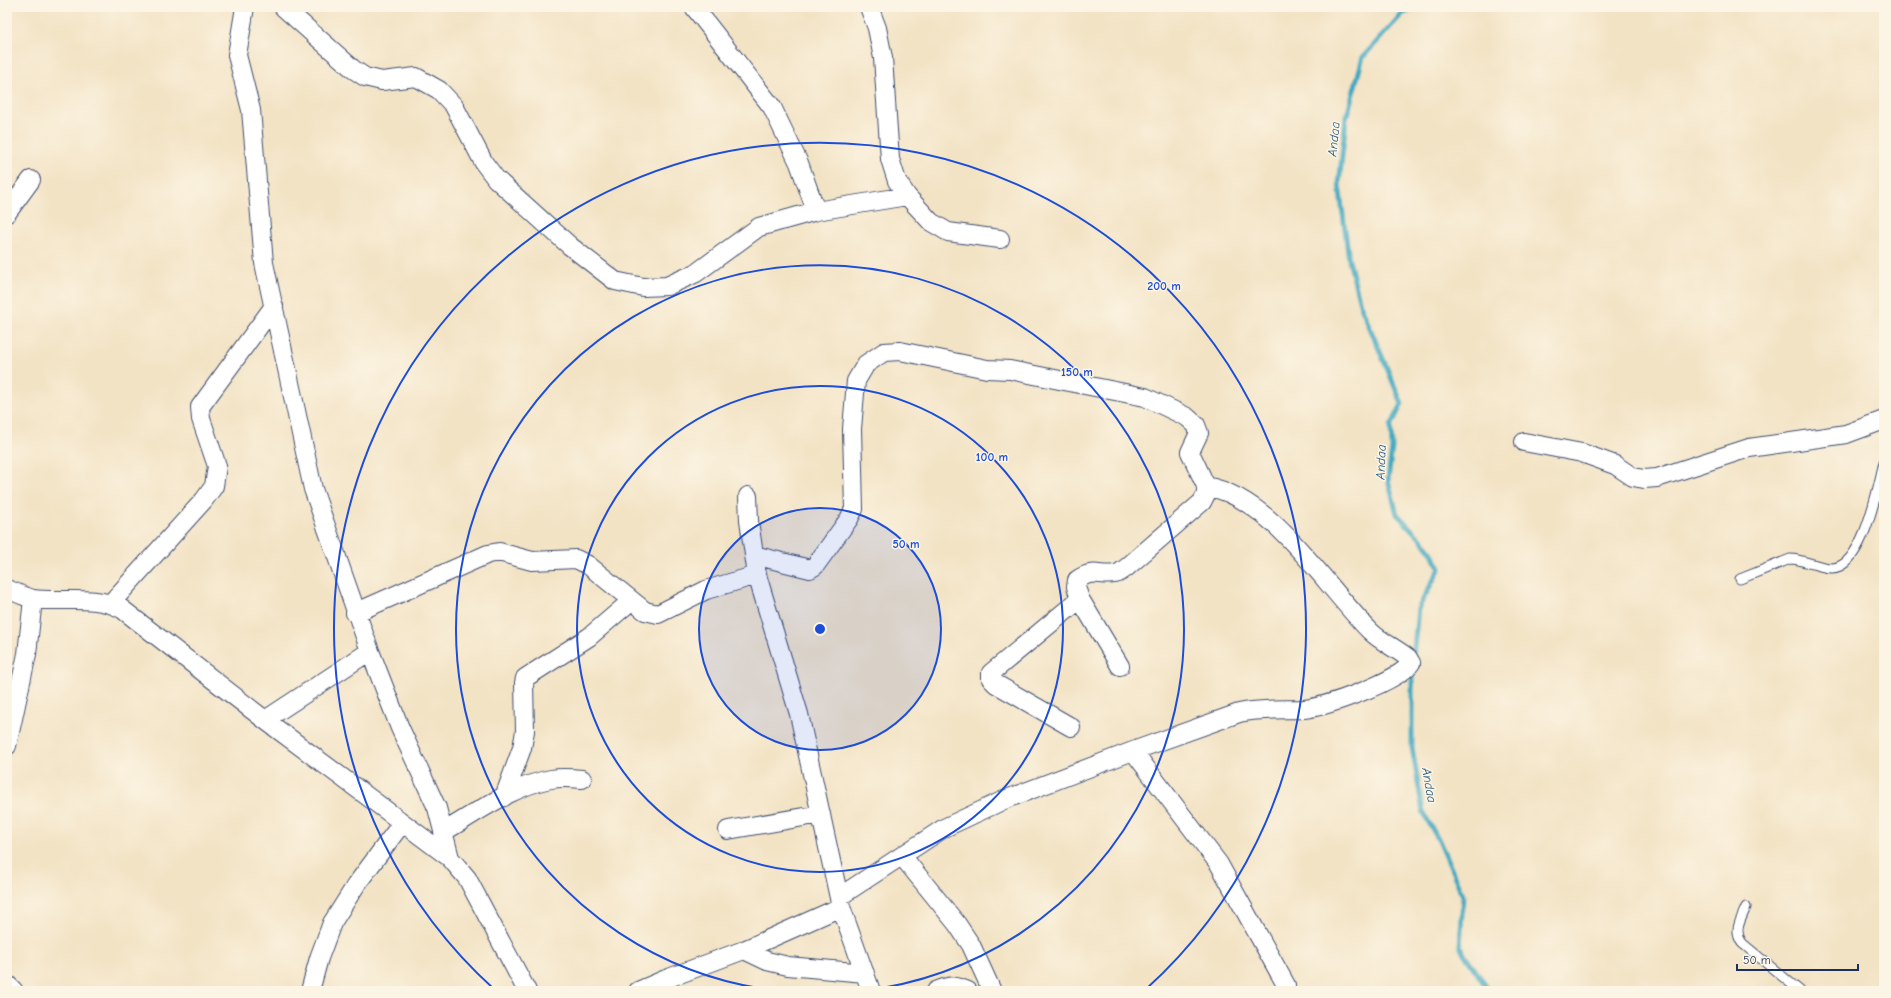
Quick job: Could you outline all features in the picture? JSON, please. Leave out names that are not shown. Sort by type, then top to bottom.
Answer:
[{"type":"street","points":[[245,7],[237,56],[250,110],[264,263],[313,489],[355,613],[400,728],[437,808],[450,858]]},
{"type":"street","points":[[283,7],[353,69],[365,77],[382,81],[416,77],[439,90],[454,106],[484,163],[496,179],[570,246],[615,281],[643,287],[667,286],[696,273],[759,227],[816,211],[907,196]]},
{"type":"street","points":[[694,7],[772,106],[799,163],[816,211]]},
{"type":"street","points":[[869,7],[877,28],[883,58],[890,159],[897,181],[907,196],[931,222],[948,232],[1000,239]]},
{"type":"street","points":[[7,212],[31,180]]},
{"type":"street","points":[[111,603],[204,500],[214,486],[217,466],[201,419],[200,407],[274,306]]},
{"type":"street","points":[[754,555],[810,569],[815,566],[849,519],[854,509],[852,430],[856,381],[866,364],[884,352],[900,351],[987,369],[1010,370],[1145,397],[1187,417],[1196,425],[1199,432],[1190,452],[1206,486],[1206,494],[1202,502],[1126,568],[1115,574],[1096,573],[1084,575],[1078,580],[1076,587],[1080,599],[1120,666]]},
{"type":"street","points":[[1524,442],[1582,453],[1615,465],[1633,477],[1644,479],[1657,478],[1749,448],[1846,434],[1884,420]]},
{"type":"street","points":[[638,991],[744,950],[840,902],[902,856],[944,828],[1004,800],[1133,751],[1239,714],[1254,710],[1306,709],[1330,703],[1391,678],[1403,671],[1411,663],[1403,654],[1371,632],[1286,534],[1232,493],[1206,486]]},
{"type":"street","points":[[748,496],[757,575],[799,714],[840,902],[872,991]]},
{"type":"street","points":[[355,613],[488,554],[498,552],[532,561],[576,559],[588,566],[645,611],[658,614],[706,590],[757,575]]},
{"type":"street","points":[[7,589],[33,598],[91,600],[111,603],[140,622],[265,720],[450,858],[467,878],[527,991]]},
{"type":"street","points":[[7,746],[27,654],[33,598]]},
{"type":"street","points":[[1072,727],[996,684],[991,678],[991,673],[1080,599]]},
{"type":"street","points":[[504,797],[522,748],[525,731],[525,678],[589,637],[631,601]]},
{"type":"street","points":[[265,720],[370,651]]},
{"type":"street","points":[[1133,751],[1219,864],[1286,985]]},
{"type":"street","points":[[443,832],[526,786],[550,779],[566,777],[582,779]]},
{"type":"street","points":[[728,830],[821,814]]},
{"type":"street","points":[[310,991],[319,958],[332,923],[356,886],[402,823]]},
{"type":"street","points":[[902,856],[957,924],[971,945],[992,991]]},
{"type":"street","points":[[744,950],[767,960],[788,966],[865,973]]},
{"type":"street","points":[[7,984],[14,991]]},
{"type":"street","points":[[936,991],[956,986],[968,991]]},
{"type":"lane","points":[[1740,579],[1790,559],[1797,559],[1832,568],[1842,565],[1851,556],[1866,530],[1884,462]]},
{"type":"lane","points":[[1746,907],[1737,929],[1738,936],[1742,943],[1800,991]]},
{"type":"waterway","name":"Andaa","points":[[1413,657],[1418,609],[1440,568],[1429,548],[1397,514],[1388,480],[1392,448],[1391,426],[1402,404],[1360,304],[1349,260],[1339,184],[1346,119],[1363,57],[1402,14],[1419,7]]},
{"type":"waterway","name":"Andaa","points":[[1412,669],[1412,747],[1423,812],[1440,843],[1463,896],[1460,947],[1489,991]]}]
